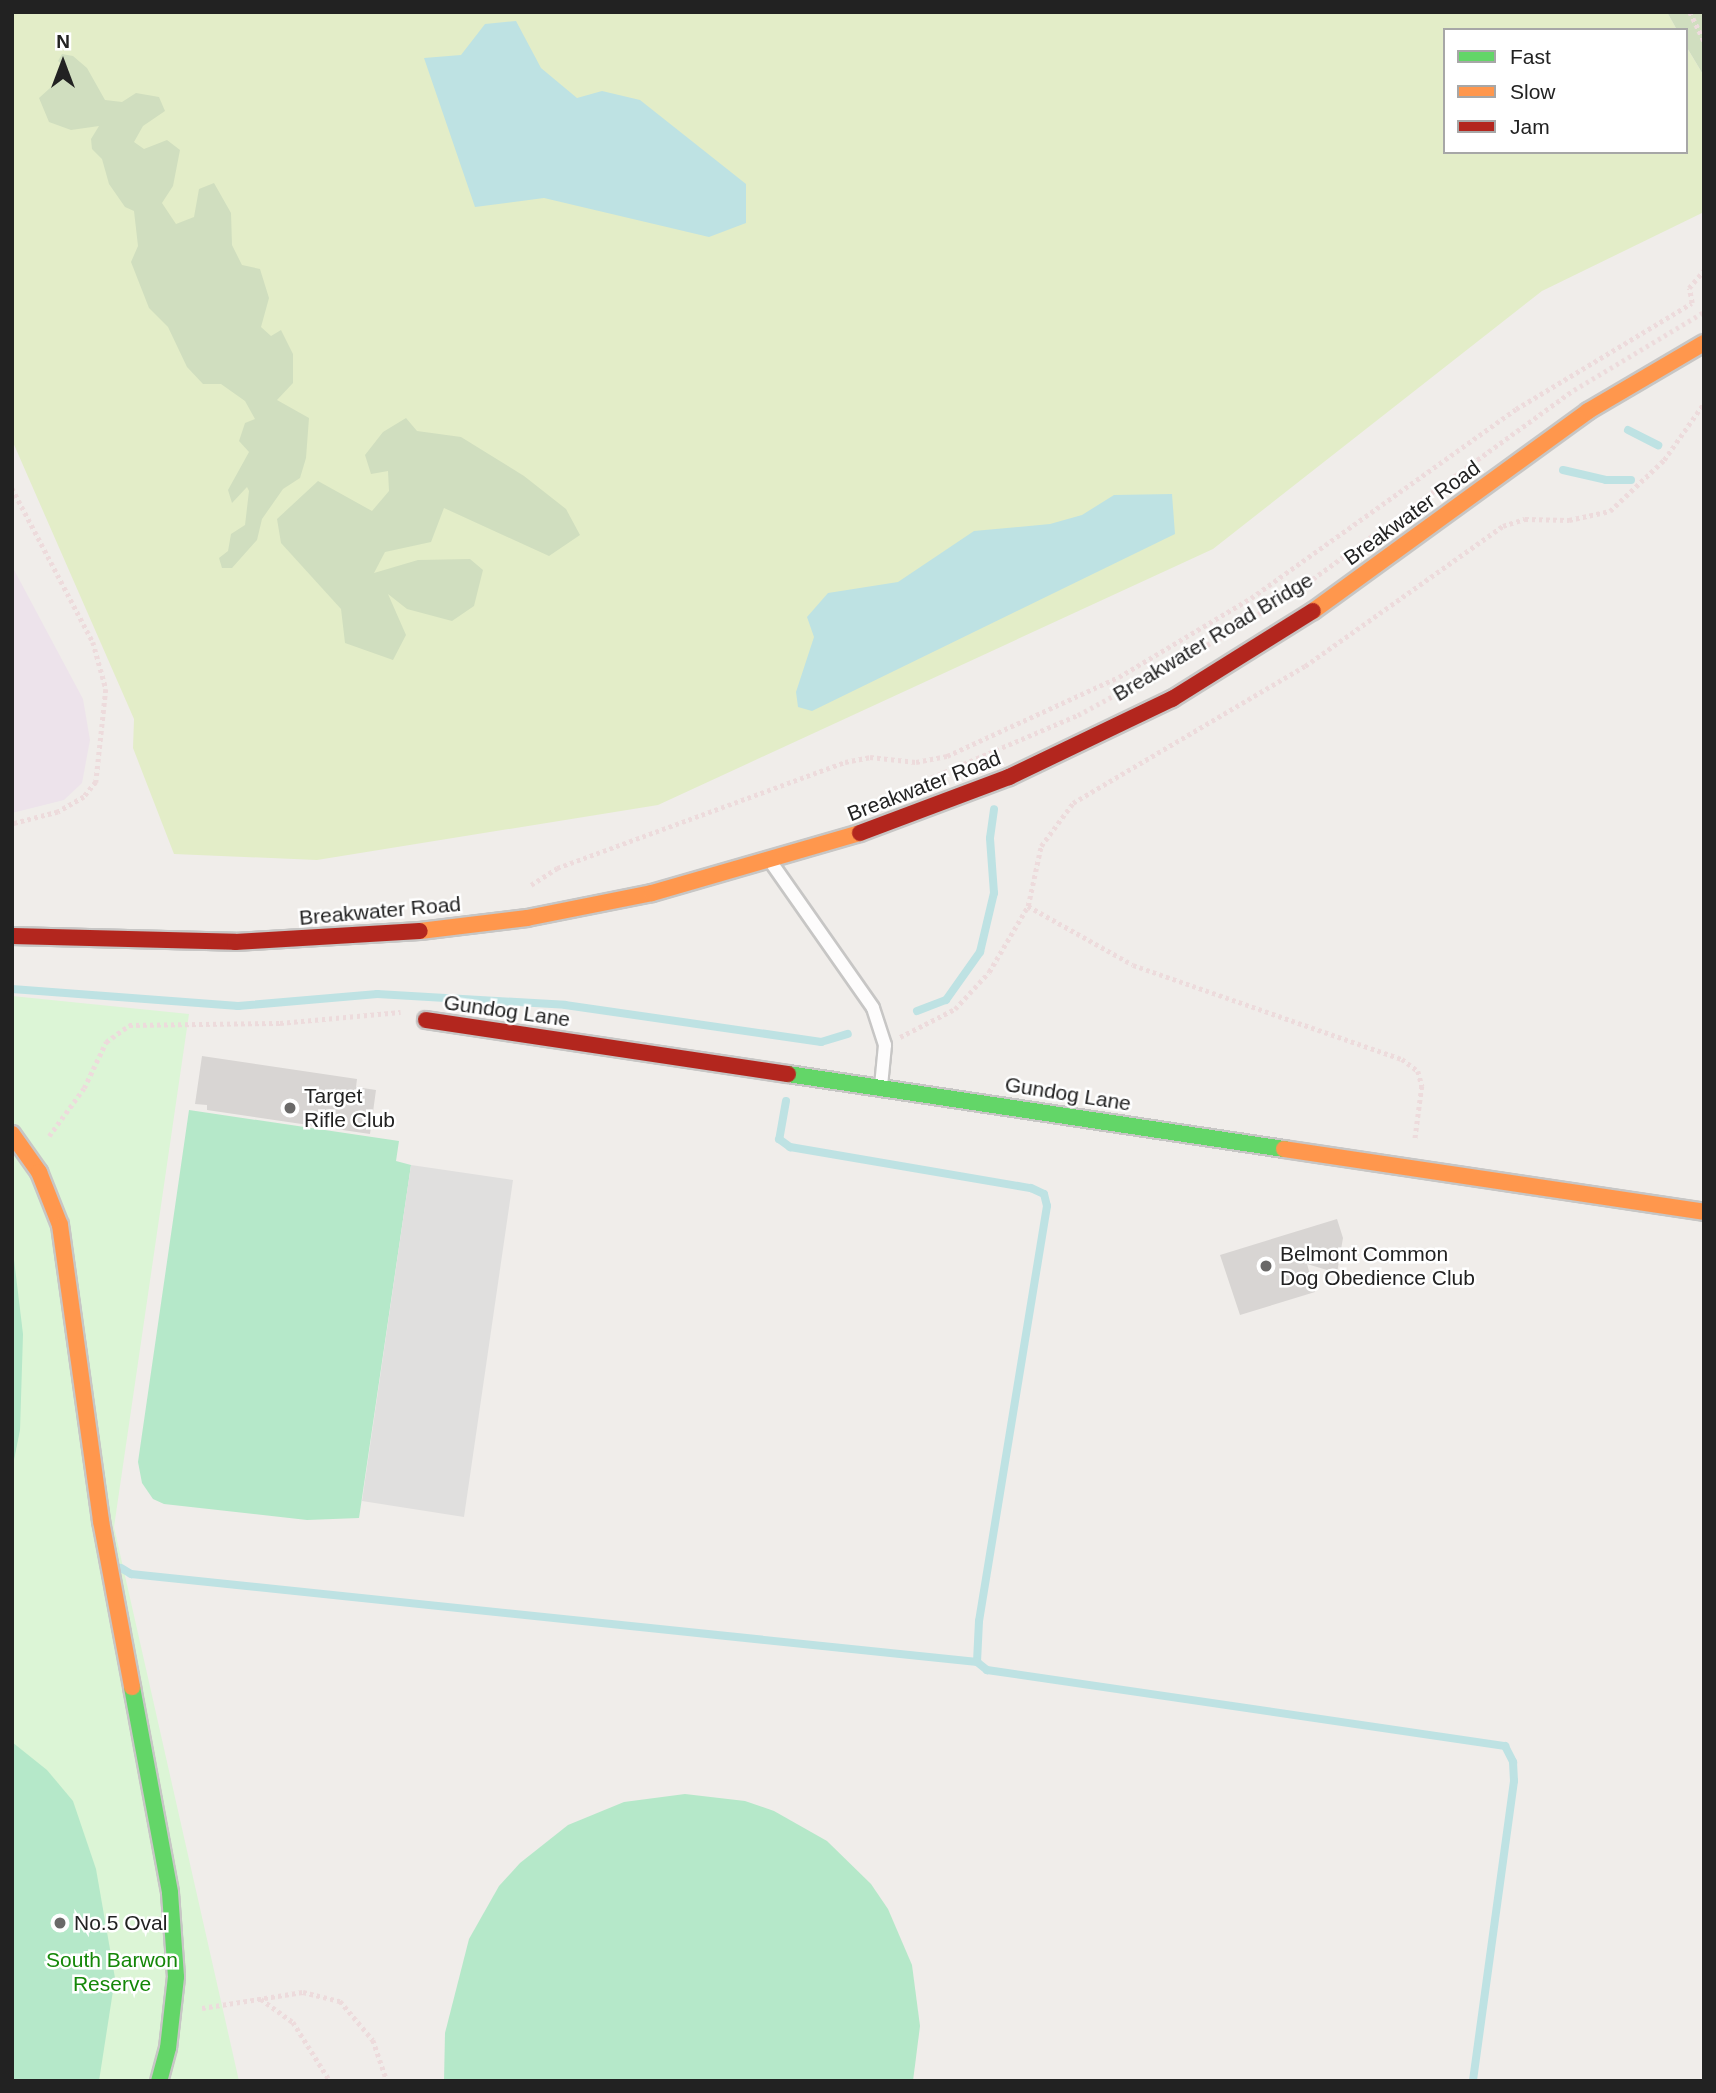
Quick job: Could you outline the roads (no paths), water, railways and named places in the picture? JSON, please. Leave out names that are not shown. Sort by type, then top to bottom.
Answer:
[{"type":"street","name":"Breakwater Road","points":[[12,936],[235,942],[391,935],[527,918],[652,893],[771,861],[922,811],[1090,740],[1243,656],[1404,547],[1588,411],[1704,342]]},
{"type":"street","name":"Breakwater Road","points":[[12,930],[46,936]]},
{"type":"street","name":"Gundog Lane","points":[[426,1020],[881,1086],[1704,1212]]},
{"type":"street","points":[[12,1134],[28,1155],[55,1209],[70,1277],[101,1521],[170,1894],[176,1977],[168,2048],[159,2081]]},
{"type":"lane","points":[[771,861],[866,995],[885,1041],[881,1086]]},
{"type":"water","points":[[516,21],[541,68],[577,98],[602,91],[640,100],[746,184],[746,223],[709,237],[544,198],[475,207],[424,58],[461,55],[485,24]]},
{"type":"water","points":[[1172,494],[1175,534],[812,711],[798,707],[796,692],[814,637],[807,617],[828,593],[898,582],[974,531],[1050,524],[1082,515],[1114,495]]},
{"type":"waterway","points":[[1628,430],[1658,445]]},
{"type":"waterway","points":[[1563,470],[1606,480],[1631,480]]},
{"type":"waterway","points":[[917,1011],[946,1000],[980,952],[994,893],[990,838],[994,809]]},
{"type":"waterway","points":[[12,989],[238,1006],[377,994],[565,1005],[821,1042],[848,1034]]},
{"type":"waterway","points":[[786,1101],[779,1139],[790,1147],[1031,1188],[1044,1194],[1047,1206],[979,1621],[977,1662],[987,1670],[1505,1746],[1513,1762],[1514,1781],[1473,2081]]},
{"type":"waterway","points":[[121,1568],[131,1574],[977,1662]]},
{"type":"place","name":"Target Rifle Club","points":[[290,1108]]},
{"type":"place","name":"Belmont Common Dog Obedience Club","points":[[1266,1266]]},
{"type":"place","name":"No.5 Oval","points":[[60,1923]]},
{"type":"park label","name":"South Barwon Reserve","points":[[112,1972]]}]
